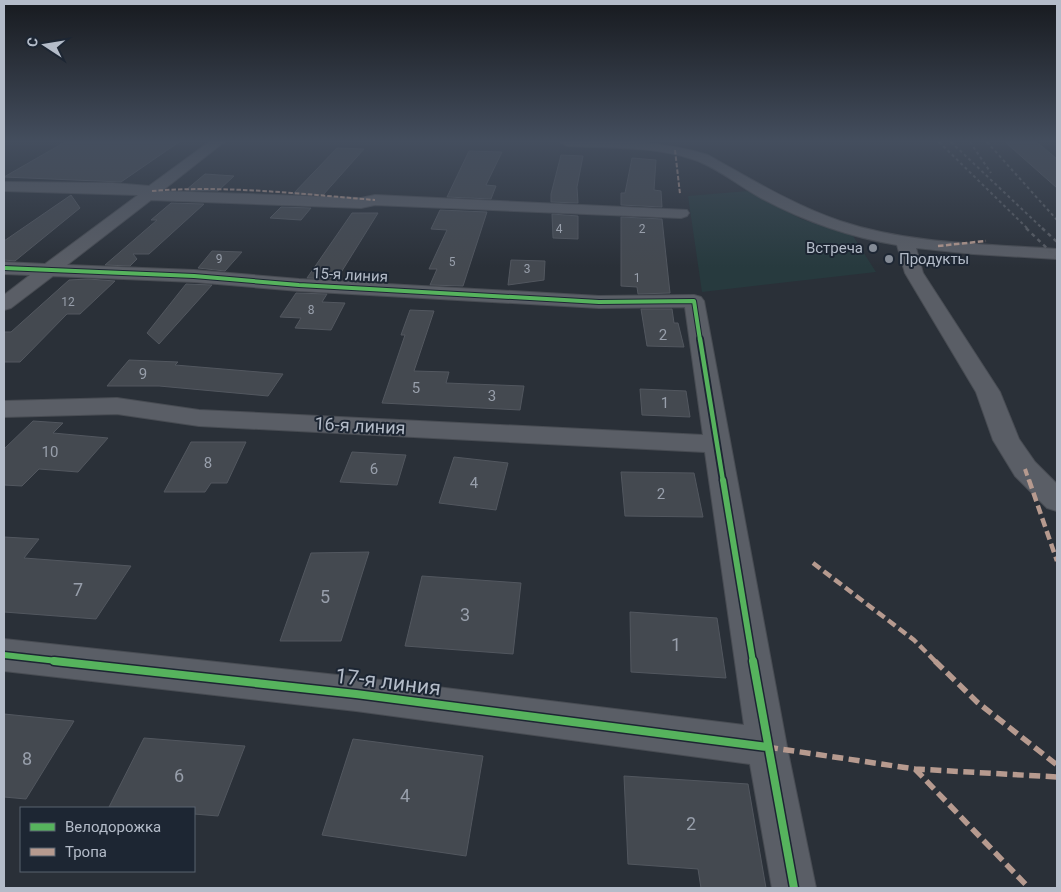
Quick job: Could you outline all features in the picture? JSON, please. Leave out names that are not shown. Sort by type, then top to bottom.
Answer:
[{"type":"street","points":[[4,304],[162,184]]},
{"type":"street","points":[[747,184],[775,200],[836,225],[905,241],[938,246],[1057,254]]},
{"type":"street","points":[[4,186],[113,188],[150,193],[361,203],[375,200],[681,213]]},
{"type":"street","points":[[905,241],[914,273],[988,392],[1006,440],[1025,469],[1057,500]]},
{"type":"street","name":"15-я линия","points":[[4,268],[194,276],[299,285],[599,302],[694,301],[718,444]]},
{"type":"street","name":"16-я линия","points":[[4,409],[117,406],[199,418],[718,444]]},
{"type":"street","points":[[718,444],[767,747],[794,888]]},
{"type":"street","name":"17-я линия","points":[[4,655],[356,694],[767,747]]},
{"type":"green space","points":[[748,191],[801,219],[853,236],[876,272],[702,292],[688,196]]},
{"type":"building","points":[[194,184],[226,184],[218,191],[186,190]]},
{"type":"building","points":[[303,184],[333,184],[323,195],[293,194]]},
{"type":"building","points":[[453,184],[487,184],[486,185],[496,186],[491,199],[447,197]]},
{"type":"building","points":[[554,184],[578,184],[578,203],[551,202]]},
{"type":"building","points":[[627,184],[654,184],[654,190],[661,191],[662,207],[621,205],[621,193],[625,193]]},
{"type":"building","points":[[71,195],[80,208],[15,261],[4,260],[4,241]]},
{"type":"building","points":[[171,203],[204,204],[149,254],[133,254],[137,259],[130,266],[105,265],[157,220],[151,220]]},
{"type":"building","points":[[281,207],[311,208],[301,220],[270,218]]},
{"type":"building","points":[[440,210],[487,212],[463,286],[430,285],[437,269],[429,269],[447,230],[431,229]]},
{"type":"building","points":[[352,213],[378,213],[337,279],[307,278]]},
{"type":"building","points":[[552,214],[578,216],[578,239],[553,238]]},
{"type":"building","points":[[621,217],[662,219],[670,293],[638,294],[637,287],[621,286]]},
{"type":"building","points":[[212,251],[242,252],[225,271],[198,268]]},
{"type":"building","points":[[511,260],[545,261],[544,280],[508,285]]},
{"type":"building","points":[[69,280],[115,281],[80,314],[67,314],[20,362],[4,362],[4,332],[11,332]]},
{"type":"building","points":[[186,284],[212,285],[159,344],[147,333]]},
{"type":"building","points":[[296,293],[327,294],[322,302],[345,303],[331,330],[295,328],[301,318],[280,317]]},
{"type":"building","points":[[641,309],[672,309],[674,323],[678,323],[684,347],[647,346]]},
{"type":"building","points":[[410,310],[434,311],[414,371],[449,372],[446,383],[524,386],[520,410],[382,403],[405,335],[401,335]]},
{"type":"building","points":[[129,360],[178,362],[175,365],[283,374],[268,396],[159,386],[107,386]]},
{"type":"building","points":[[640,389],[686,391],[690,417],[642,415]]},
{"type":"building","points":[[33,421],[63,423],[53,433],[108,438],[78,472],[39,469],[22,486],[4,485],[4,449]]},
{"type":"building","points":[[191,442],[246,442],[227,483],[211,483],[205,492],[164,492]]},
{"type":"building","points":[[352,452],[406,455],[397,485],[340,482]]},
{"type":"building","points":[[454,457],[508,463],[496,510],[439,503]]},
{"type":"building","points":[[621,472],[694,473],[703,517],[625,516]]},
{"type":"building","points":[[4,537],[39,539],[24,558],[131,566],[96,619],[4,612]]},
{"type":"building","points":[[369,552],[341,641],[280,641],[311,553]]},
{"type":"building","points":[[422,576],[521,583],[513,654],[405,646]]},
{"type":"building","points":[[630,612],[717,618],[726,678],[631,672]]},
{"type":"building","points":[[4,714],[74,721],[26,799],[4,797]]},
{"type":"building","points":[[144,738],[245,746],[218,816],[195,814],[195,807],[109,807]]},
{"type":"building","points":[[353,739],[483,756],[466,856],[322,835]]},
{"type":"building","points":[[624,776],[748,784],[766,888],[701,888],[698,869],[628,864]]},
{"type":"railway","points":[[982,184],[1028,229]]},
{"type":"railway","points":[[995,184],[1043,229]]},
{"type":"railway","points":[[1024,184],[1057,220]]},
{"type":"railway","points":[[1026,228],[1057,258]]},
{"type":"railway","points":[[1042,228],[1057,242]]},
{"type":"marked path","points":[[679,184],[680,194]]},
{"type":"marked path","points":[[152,191],[188,188],[271,191],[375,200]]},
{"type":"marked path","points":[[938,246],[986,241]]},
{"type":"marked path","points":[[1025,469],[1057,561]]},
{"type":"marked path","points":[[813,563],[914,640],[977,702],[1057,765]]},
{"type":"marked path","points":[[767,747],[915,769],[1057,777]]},
{"type":"marked path","points":[[915,769],[1029,888]]},
{"type":"cycle path","points":[[4,268],[194,276],[299,285],[599,302],[694,301],[767,747],[794,888]]},
{"type":"cycle path","points":[[4,655],[356,694],[767,747]]},
{"type":"place","name":"Встреча","points":[[873,248]]},
{"type":"place","name":"Продукты","points":[[889,259]]}]
